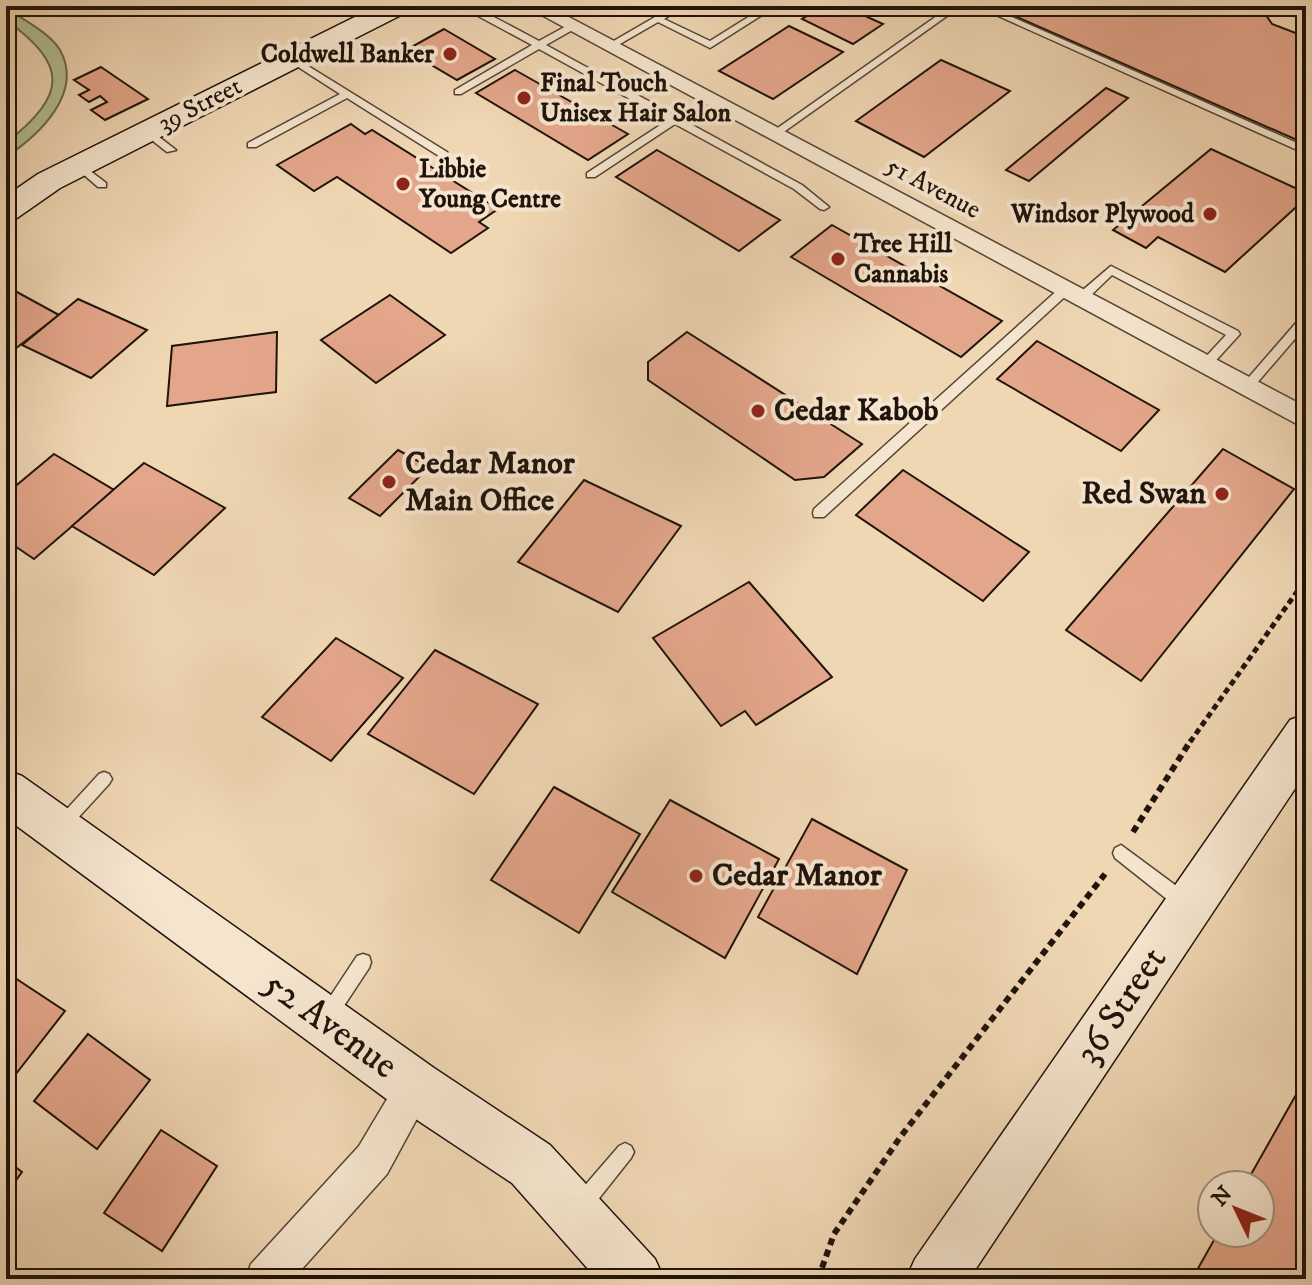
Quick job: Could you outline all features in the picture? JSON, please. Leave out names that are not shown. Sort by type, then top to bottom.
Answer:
[{"type":"street","name":"39 Street","points":[[6,211],[80,166],[398,6]]},
{"type":"street","name":"51 Avenue","points":[[534,6],[1306,419]]},
{"type":"street","name":"36 Street","points":[[935,1279],[1306,734]]},
{"type":"street","name":"52 Avenue","points":[[6,791],[415,1087],[531,1164],[635,1279]]},
{"type":"street","points":[[266,1279],[373,1160],[415,1087]]},
{"type":"lane","points":[[610,46],[680,6]]},
{"type":"lane","points":[[658,19],[710,45],[772,6]]},
{"type":"lane","points":[[775,134],[957,6]]},
{"type":"lane","points":[[980,6],[1306,151]]},
{"type":"lane","points":[[470,8],[798,187],[824,207]]},
{"type":"lane","points":[[458,92],[573,26]]},
{"type":"lane","points":[[292,59],[443,154]]},
{"type":"lane","points":[[252,145],[347,94]]},
{"type":"lane","points":[[591,175],[675,120]]},
{"type":"lane","points":[[147,132],[171,150]]},
{"type":"lane","points":[[80,166],[102,185]]},
{"type":"lane","points":[[819,513],[1073,294],[1111,270],[1234,334],[1205,365]]},
{"type":"lane","points":[[1247,387],[1306,319]]},
{"type":"lane","points":[[59,829],[104,779]]},
{"type":"lane","points":[[1121,853],[1189,906]]},
{"type":"lane","points":[[324,1021],[363,962]]},
{"type":"lane","points":[[575,1213],[625,1152]]},
{"type":"path","points":[[1133,833],[1192,739],[1306,579]]},
{"type":"path","points":[[818,1279],[834,1234],[901,1136],[1102,878]]},
{"type":"green space","points":[[6,8],[43,32],[60,50],[66,66],[66,82],[62,97],[44,125],[6,157],[6,143],[41,109],[50,94],[52,80],[50,66],[41,51],[6,20]]},
{"type":"building","points":[[592,6],[628,6],[611,16]]},
{"type":"building","points":[[823,6],[843,6],[883,24],[853,44],[802,19]]},
{"type":"building","points":[[992,6],[1102,6],[1119,13],[1168,12],[1175,6],[1244,6],[1266,15],[1272,24],[1306,37],[1306,144]]},
{"type":"building","points":[[789,26],[843,52],[773,99],[719,71]]},
{"type":"building","name":"Coldwell Banker","points":[[444,29],[495,59],[457,80],[406,50]]},
{"type":"building","points":[[941,60],[1010,91],[924,157],[856,121]]},
{"type":"building","points":[[101,67],[148,99],[105,120],[91,110],[107,102],[100,96],[89,102],[79,95],[89,90],[74,80]]},
{"type":"building","points":[[515,70],[628,134],[588,160],[476,93]]},
{"type":"building","points":[[1106,88],[1128,98],[1029,181],[1006,170]]},
{"type":"building","name":"Libbie Young Centre","points":[[351,124],[365,134],[372,130],[498,209],[479,222],[488,228],[451,253],[337,177],[314,191],[277,165]]},
{"type":"building","name":"Windsor Plywood","points":[[1211,149],[1306,193],[1306,198],[1225,272],[1158,237],[1146,248],[1113,230]]},
{"type":"building","points":[[657,150],[780,220],[739,251],[616,177]]},
{"type":"building","points":[[832,225],[1002,321],[961,357],[791,257]]},
{"type":"building","points":[[6,286],[59,315],[6,356]]},
{"type":"building","points":[[390,295],[445,335],[376,383],[321,340]]},
{"type":"building","points":[[78,299],[147,330],[91,378],[22,345]]},
{"type":"building","points":[[277,332],[276,392],[167,406],[172,346]]},
{"type":"building","points":[[687,332],[862,444],[824,477],[795,480],[648,380],[648,362]]},
{"type":"building","points":[[1037,341],[1159,410],[1121,451],[997,379]]},
{"type":"building","points":[[1223,449],[1294,489],[1141,681],[1066,630]]},
{"type":"building","name":"Cedar Manor Main Office","points":[[398,450],[429,467],[380,516],[349,498]]},
{"type":"building","points":[[54,454],[114,490],[34,559],[6,540],[6,494]]},
{"type":"building","points":[[144,463],[225,508],[154,575],[72,526]]},
{"type":"building","points":[[903,470],[1029,552],[983,601],[856,515]]},
{"type":"building","points":[[584,480],[681,526],[618,612],[518,562]]},
{"type":"building","points":[[749,582],[832,677],[756,725],[745,711],[721,726],[653,638]]},
{"type":"building","points":[[336,638],[403,678],[331,761],[262,717]]},
{"type":"building","points":[[435,650],[538,704],[474,794],[368,734]]},
{"type":"building","name":"Cedar Manor","points":[[554,787],[640,834],[579,933],[491,880]]},
{"type":"building","name":"Cedar Manor","points":[[670,800],[779,859],[725,958],[612,892]]},
{"type":"building","name":"Cedar Manor","points":[[812,819],[907,870],[857,974],[758,917]]},
{"type":"building","points":[[6,972],[65,1011],[12,1079],[6,1075]]},
{"type":"building","points":[[88,1034],[150,1080],[97,1149],[34,1101]]},
{"type":"building","points":[[1306,1077],[1306,1279],[1192,1279],[1209,1249],[1276,1249],[1276,1169],[1254,1169]]},
{"type":"building","points":[[161,1130],[217,1166],[162,1251],[104,1213]]},
{"type":"building","points":[[6,1160],[22,1172],[6,1194]]},
{"type":"place","name":"Coldwell Banker","points":[[450,54]]},
{"type":"place","name":"Final Touch Unisex Hair Salon","points":[[524,98]]},
{"type":"place","name":"Libbie Young Centre","points":[[403,184]]},
{"type":"place","name":"Windsor Plywood","points":[[1210,214]]},
{"type":"place","name":"Tree Hill Cannabis","points":[[838,259]]},
{"type":"place","name":"Cedar Kabob","points":[[758,411]]},
{"type":"place","name":"Cedar Manor Main Office","points":[[389,482]]},
{"type":"place","name":"Red Swan","points":[[1222,494]]},
{"type":"place","name":"Cedar Manor","points":[[696,876]]}]
